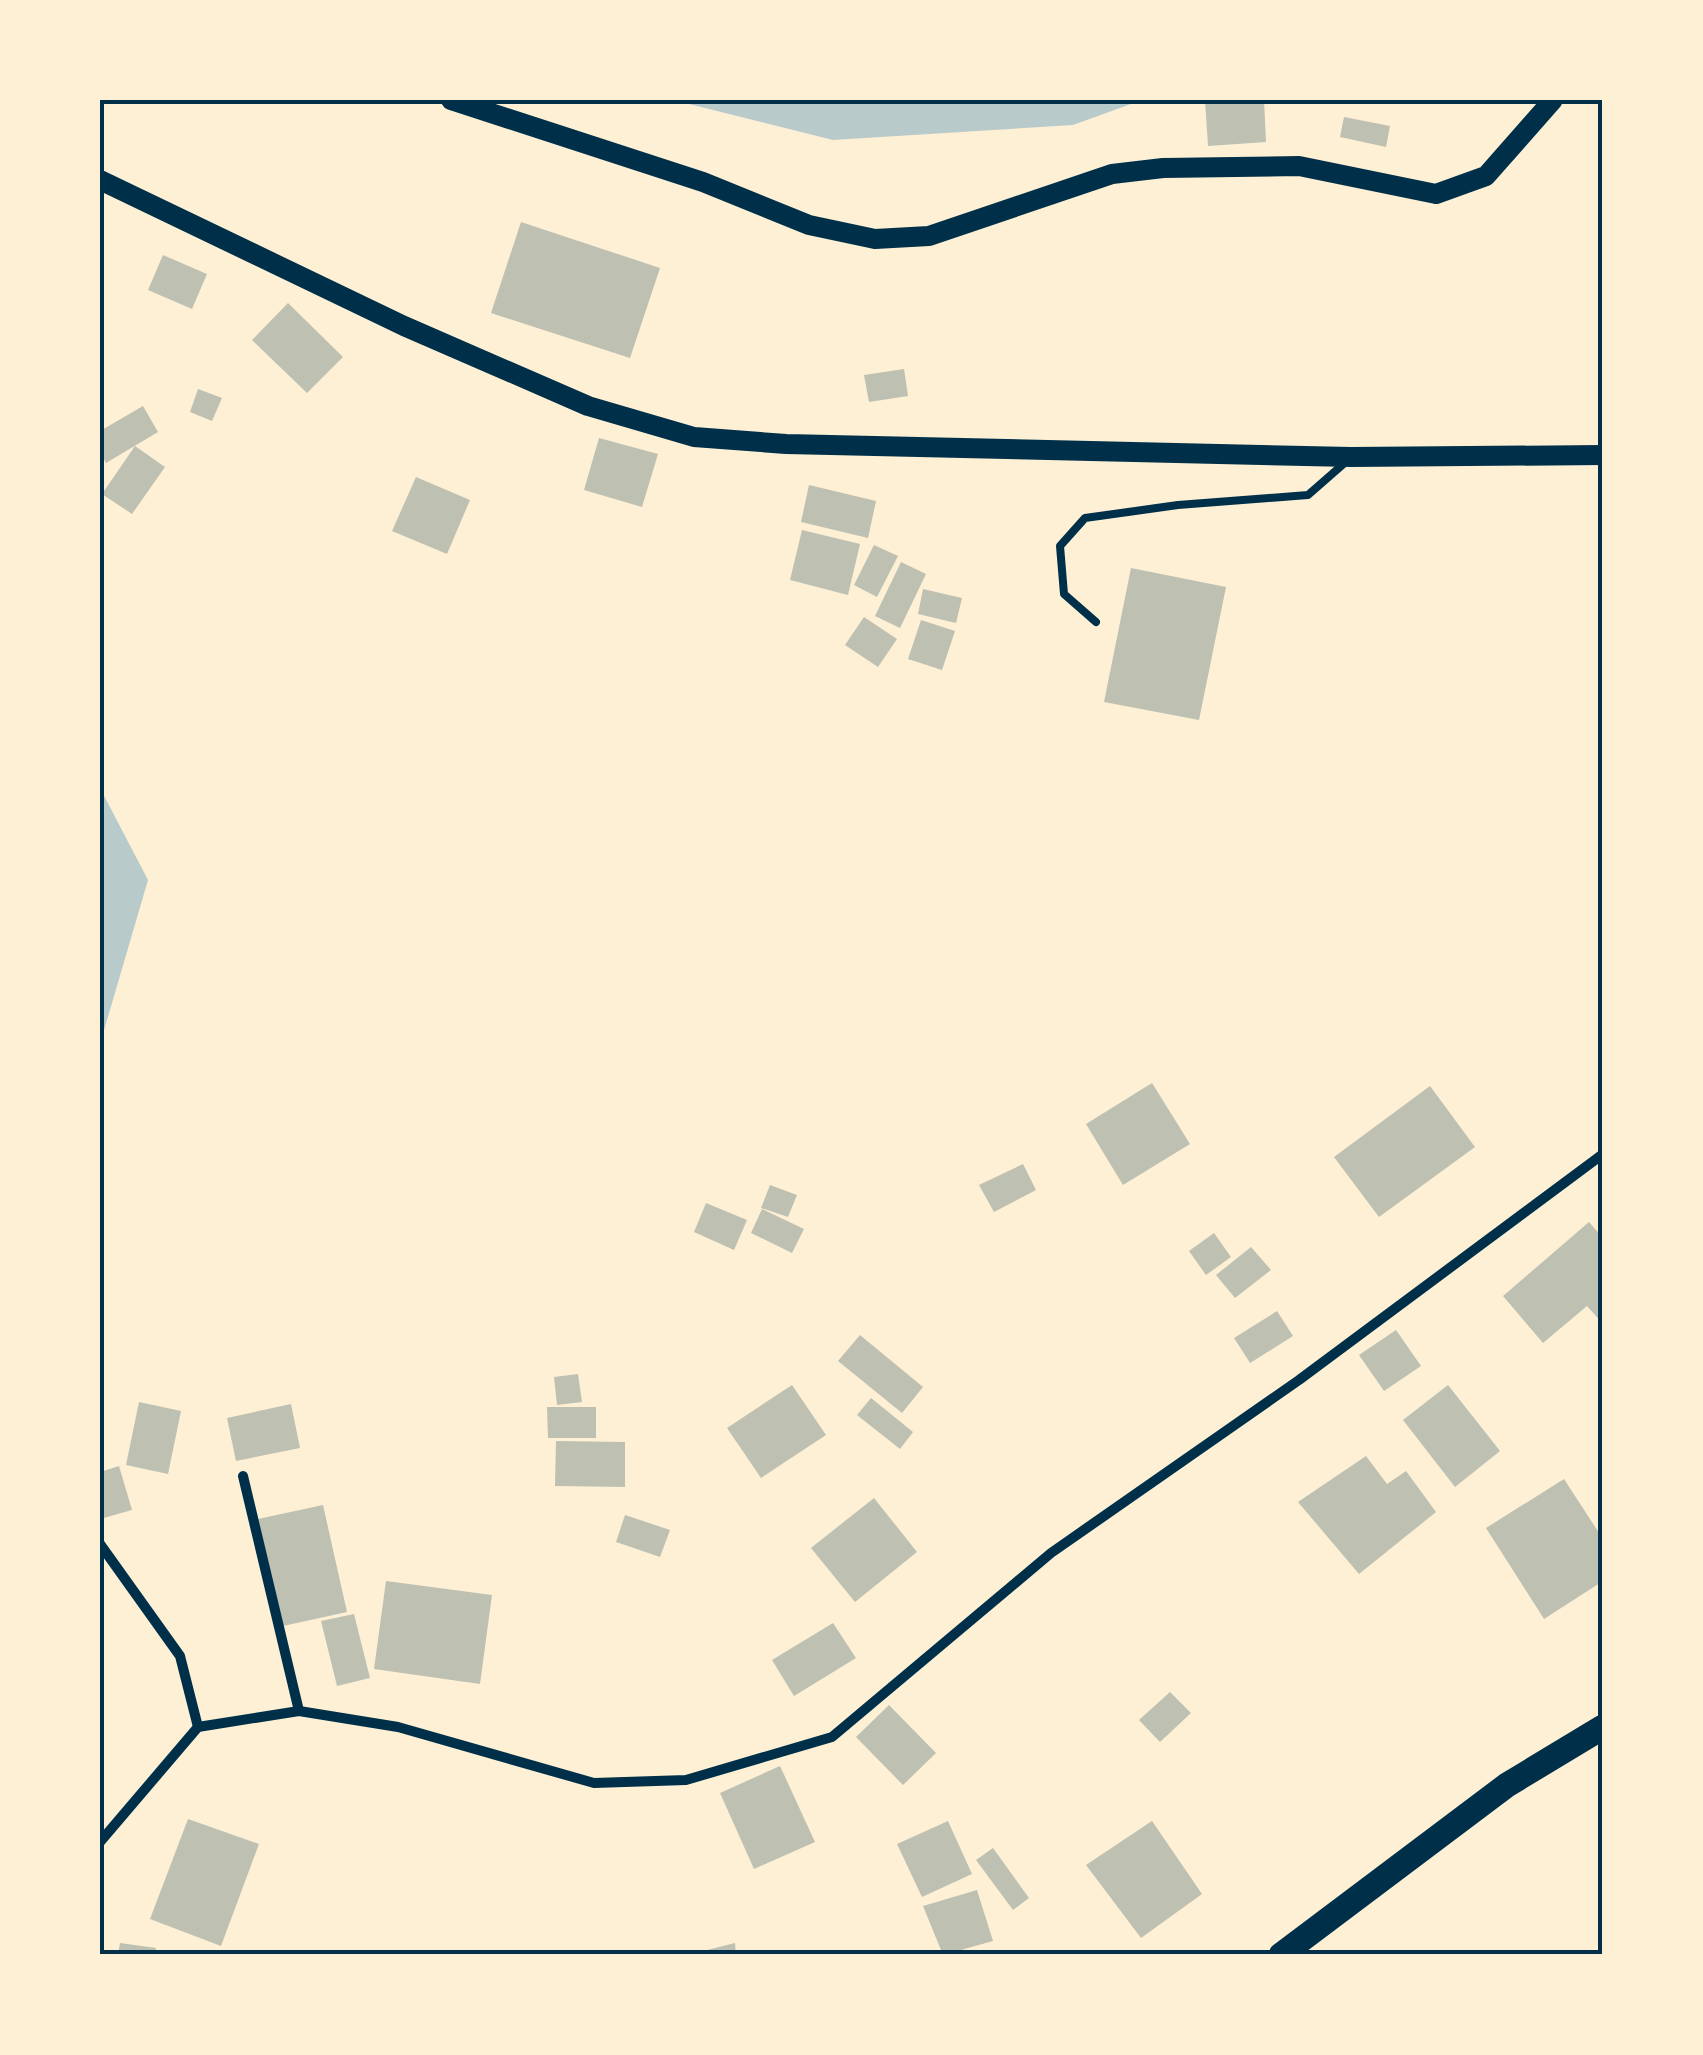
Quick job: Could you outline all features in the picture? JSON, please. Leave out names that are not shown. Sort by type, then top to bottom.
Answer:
[{"type":"main road","points":[[451,100],[703,182],[809,225],[874,240],[929,236],[1112,174],[1164,168],[1299,166],[1436,194],[1486,176],[1505,160],[1553,100]]},
{"type":"main road","points":[[100,180],[404,326],[588,406],[694,437],[786,444],[1351,458],[1603,455]]},
{"type":"main road","points":[[1281,1955],[1507,1785],[1603,1727]]},
{"type":"street","points":[[100,1842],[198,1727],[299,1711],[398,1727],[594,1783],[686,1780],[832,1737],[1051,1553],[1299,1380],[1603,1154]]},
{"type":"street","points":[[243,1476],[299,1711]]},
{"type":"street","points":[[100,1544],[180,1656],[198,1727]]},
{"type":"lane","points":[[1096,622],[1064,594],[1060,546],[1085,518],[1178,505],[1308,496],[1351,458]]},
{"type":"shaded area","points":[[673,100],[1142,100],[1073,125],[833,140]]},
{"type":"shaded area","points":[[100,788],[148,880],[100,1044]]},
{"type":"building","points":[[1205,100],[1264,100],[1266,142],[1208,146]]},
{"type":"building","points":[[1344,117],[1390,126],[1386,147],[1340,137]]},
{"type":"building","points":[[521,222],[660,268],[630,358],[491,313]]},
{"type":"building","points":[[163,255],[207,274],[192,309],[148,290]]},
{"type":"building","points":[[288,303],[343,357],[307,393],[252,340]]},
{"type":"building","points":[[904,369],[908,396],[869,402],[864,375]]},
{"type":"building","points":[[198,389],[222,398],[212,421],[190,412]]},
{"type":"building","points":[[143,406],[158,432],[106,463],[100,452],[100,431]]},
{"type":"building","points":[[599,438],[658,454],[642,507],[584,490]]},
{"type":"building","points":[[135,446],[165,467],[132,514],[102,494]]},
{"type":"building","points":[[416,477],[470,500],[447,554],[392,531]]},
{"type":"building","points":[[809,485],[876,501],[868,538],[801,522]]},
{"type":"building","points":[[802,530],[860,544],[848,595],[790,580]]},
{"type":"building","points":[[874,545],[898,556],[877,597],[854,585]]},
{"type":"building","points":[[901,562],[926,574],[900,628],[875,616]]},
{"type":"building","points":[[1131,568],[1226,587],[1199,720],[1104,702]]},
{"type":"building","points":[[923,589],[962,598],[956,623],[918,614]]},
{"type":"building","points":[[864,617],[897,639],[878,667],[845,645]]},
{"type":"building","points":[[921,620],[955,631],[942,670],[908,659]]},
{"type":"building","points":[[1152,1083],[1190,1144],[1123,1185],[1086,1124]]},
{"type":"building","points":[[1430,1086],[1475,1147],[1379,1217],[1334,1157]]},
{"type":"building","points":[[1023,1164],[1036,1190],[994,1212],[979,1185]]},
{"type":"building","points":[[770,1185],[797,1195],[788,1217],[761,1208]]},
{"type":"building","points":[[706,1203],[747,1220],[734,1250],[694,1232]]},
{"type":"building","points":[[762,1209],[804,1229],[792,1253],[751,1233]]},
{"type":"building","points":[[1589,1222],[1603,1238],[1603,1324],[1587,1306],[1543,1343],[1503,1296]]},
{"type":"building","points":[[1214,1233],[1231,1257],[1206,1275],[1189,1251]]},
{"type":"building","points":[[1251,1247],[1271,1270],[1235,1298],[1216,1275]]},
{"type":"building","points":[[1277,1311],[1293,1336],[1250,1363],[1234,1338]]},
{"type":"building","points":[[1396,1330],[1421,1366],[1384,1391],[1359,1355]]},
{"type":"building","points":[[860,1335],[923,1387],[902,1413],[838,1361]]},
{"type":"building","points":[[578,1374],[582,1402],[557,1405],[554,1377]]},
{"type":"building","points":[[792,1385],[826,1435],[761,1478],[727,1428]]},
{"type":"building","points":[[1448,1385],[1500,1451],[1455,1487],[1403,1420]]},
{"type":"building","points":[[871,1398],[913,1432],[900,1449],[857,1415]]},
{"type":"building","points":[[139,1402],[181,1411],[168,1474],[126,1465]]},
{"type":"building","points":[[291,1404],[300,1448],[236,1461],[227,1418]]},
{"type":"building","points":[[547,1407],[596,1407],[596,1438],[548,1438]]},
{"type":"building","points":[[556,1441],[625,1442],[625,1487],[555,1486]]},
{"type":"building","points":[[1366,1456],[1387,1484],[1406,1471],[1436,1512],[1359,1574],[1298,1502]]},
{"type":"building","points":[[119,1466],[132,1510],[100,1519],[100,1472]]},
{"type":"building","points":[[1564,1479],[1603,1539],[1603,1581],[1544,1619],[1486,1528]]},
{"type":"building","points":[[874,1498],[917,1552],[855,1602],[811,1548]]},
{"type":"building","points":[[323,1505],[347,1612],[283,1626],[258,1519]]},
{"type":"building","points":[[625,1515],[670,1530],[660,1557],[616,1542]]},
{"type":"building","points":[[386,1581],[492,1595],[480,1684],[374,1669]]},
{"type":"building","points":[[354,1614],[370,1678],[337,1686],[321,1621]]},
{"type":"building","points":[[833,1623],[856,1658],[794,1696],[772,1660]]},
{"type":"building","points":[[1170,1692],[1191,1713],[1160,1742],[1139,1720]]},
{"type":"building","points":[[889,1705],[936,1753],[903,1785],[856,1737]]},
{"type":"building","points":[[780,1766],[815,1842],[754,1869],[720,1793]]},
{"type":"building","points":[[188,1819],[259,1844],[221,1946],[150,1919]]},
{"type":"building","points":[[948,1821],[972,1874],[922,1897],[897,1844]]},
{"type":"building","points":[[1152,1821],[1202,1894],[1141,1938],[1086,1865]]},
{"type":"building","points":[[993,1848],[1029,1898],[1013,1910],[976,1860]]},
{"type":"building","points":[[977,1890],[993,1941],[943,1955],[923,1906]]},
{"type":"building","points":[[120,1943],[156,1948],[155,1955],[118,1955]]},
{"type":"building","points":[[735,1943],[736,1955],[691,1955],[691,1954]]}]
